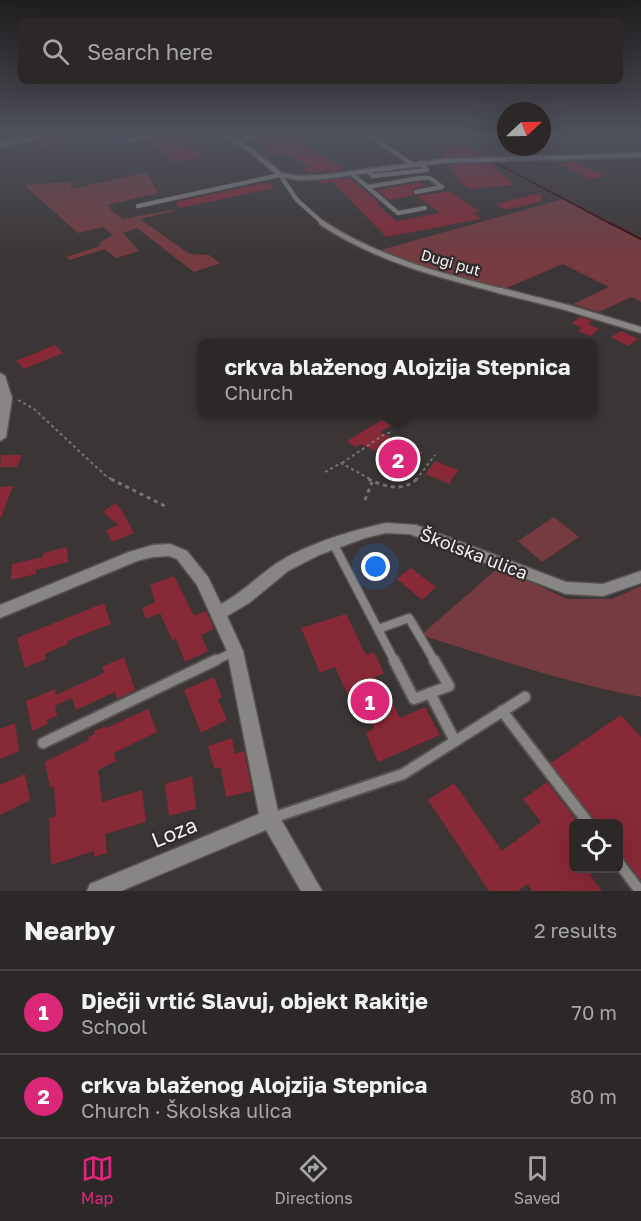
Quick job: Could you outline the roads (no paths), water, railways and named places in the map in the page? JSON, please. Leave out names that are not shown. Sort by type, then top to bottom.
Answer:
[{"type":"street","points":[[290,177],[314,177]]},
{"type":"street","name":"Dugi put","points":[[501,291],[641,330]]},
{"type":"street","points":[[0,376],[6,398],[0,437]]},
{"type":"street","name":"Školska ulica","points":[[219,613],[244,599],[283,567],[333,543],[363,532],[386,528],[411,529],[566,588],[603,590],[641,577]]},
{"type":"street","points":[[0,612],[134,556],[153,551],[170,550],[182,555],[203,581],[235,651],[270,819],[312,891]]},
{"type":"street","name":"Loza","points":[[97,891],[270,819]]},
{"type":"lane","points":[[138,207],[273,177]]},
{"type":"lane","name":"Dugi put","points":[[281,177],[295,198],[319,222],[350,241],[410,265],[501,291]]},
{"type":"lane","points":[[355,177],[398,213],[425,208]]},
{"type":"lane","points":[[367,187],[420,178],[430,178],[442,187],[416,192]]},
{"type":"lane","points":[[333,543],[414,699],[449,686],[409,618],[378,629]]},
{"type":"lane","points":[[43,743],[235,651]]},
{"type":"lane","points":[[430,693],[455,741]]},
{"type":"lane","points":[[270,819],[403,774],[525,697]]},
{"type":"lane","points":[[502,711],[584,819]]},
{"type":"lane","points":[[623,869],[640,891]]},
{"type":"waterway","points":[[522,177],[613,225]]},
{"type":"waterway","points":[[610,223],[641,239]]},
{"type":"place","name":"crkva blaženog Alojzija Stepnica","points":[[398,459]]},
{"type":"place","name":"Dječji vrtić Slavuj, objekt Rakitje","points":[[370,701]]}]
